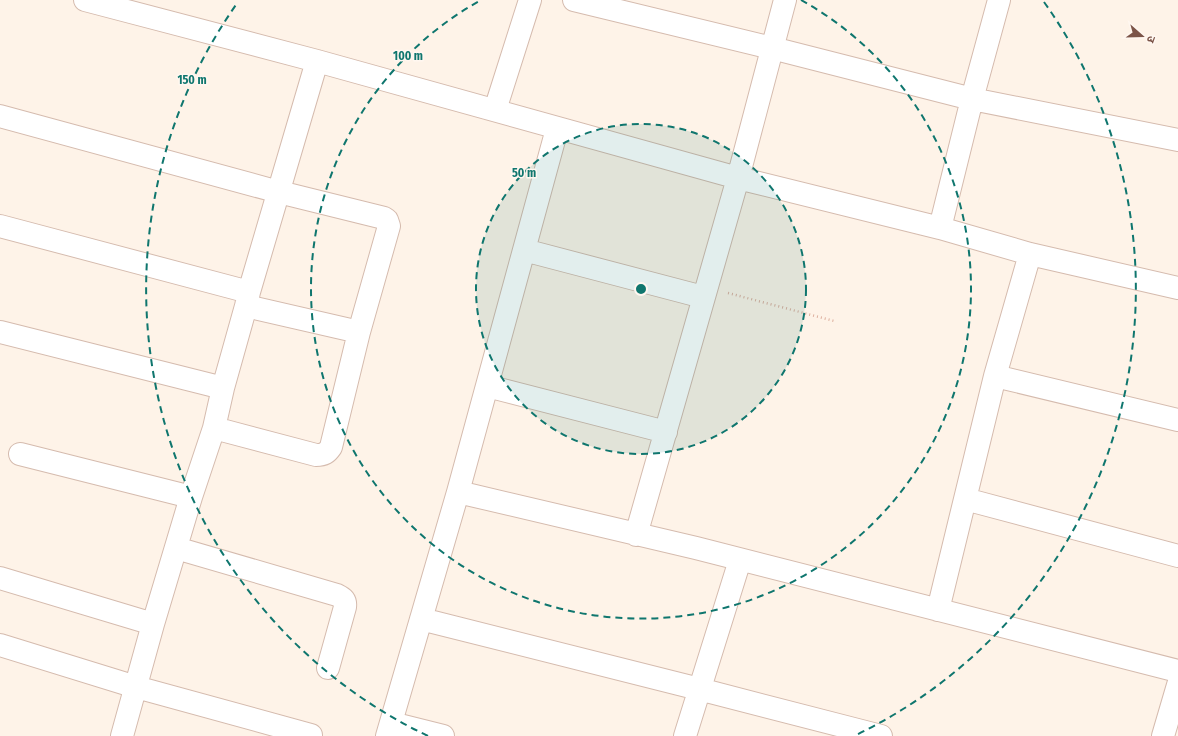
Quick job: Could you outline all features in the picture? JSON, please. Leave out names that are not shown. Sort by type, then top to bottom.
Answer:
[{"type":"street","points":[[85,0],[317,61],[495,110],[557,129],[738,178],[940,228],[1030,254],[1178,288]]},
{"type":"street","points":[[495,110],[530,0]]},
{"type":"street","points":[[574,0],[772,48],[972,99],[1178,140]]},
{"type":"street","points":[[636,535],[738,178],[785,0]]},
{"type":"street","points":[[940,228],[972,99],[999,0]]},
{"type":"street","points":[[122,736],[153,624],[191,497],[214,428],[247,299],[317,61]]},
{"type":"street","points":[[0,116],[278,192],[387,220],[389,226],[359,332],[331,447],[328,452],[324,455],[316,455],[214,428]]},
{"type":"street","points":[[443,736],[389,730],[458,492],[557,129]]},
{"type":"street","points":[[0,226],[359,332]]},
{"type":"street","points":[[524,250],[705,292]]},
{"type":"street","points":[[938,610],[995,376],[1030,254]]},
{"type":"street","points":[[0,332],[223,388]]},
{"type":"street","points":[[995,376],[1178,420]]},
{"type":"street","points":[[487,386],[666,432]]},
{"type":"street","points":[[20,454],[191,497]]},
{"type":"street","points":[[458,492],[740,560],[1178,671]]},
{"type":"street","points":[[965,499],[1178,556]]},
{"type":"street","points":[[176,548],[343,597],[346,602],[345,607],[328,668]]},
{"type":"street","points":[[685,736],[740,560]]},
{"type":"street","points":[[0,578],[153,624]]},
{"type":"street","points":[[422,619],[881,736]]},
{"type":"street","points":[[0,646],[136,687],[310,736]]},
{"type":"street","points":[[1163,736],[1178,685]]},
{"type":"path","points":[[705,292],[834,321]]}]
